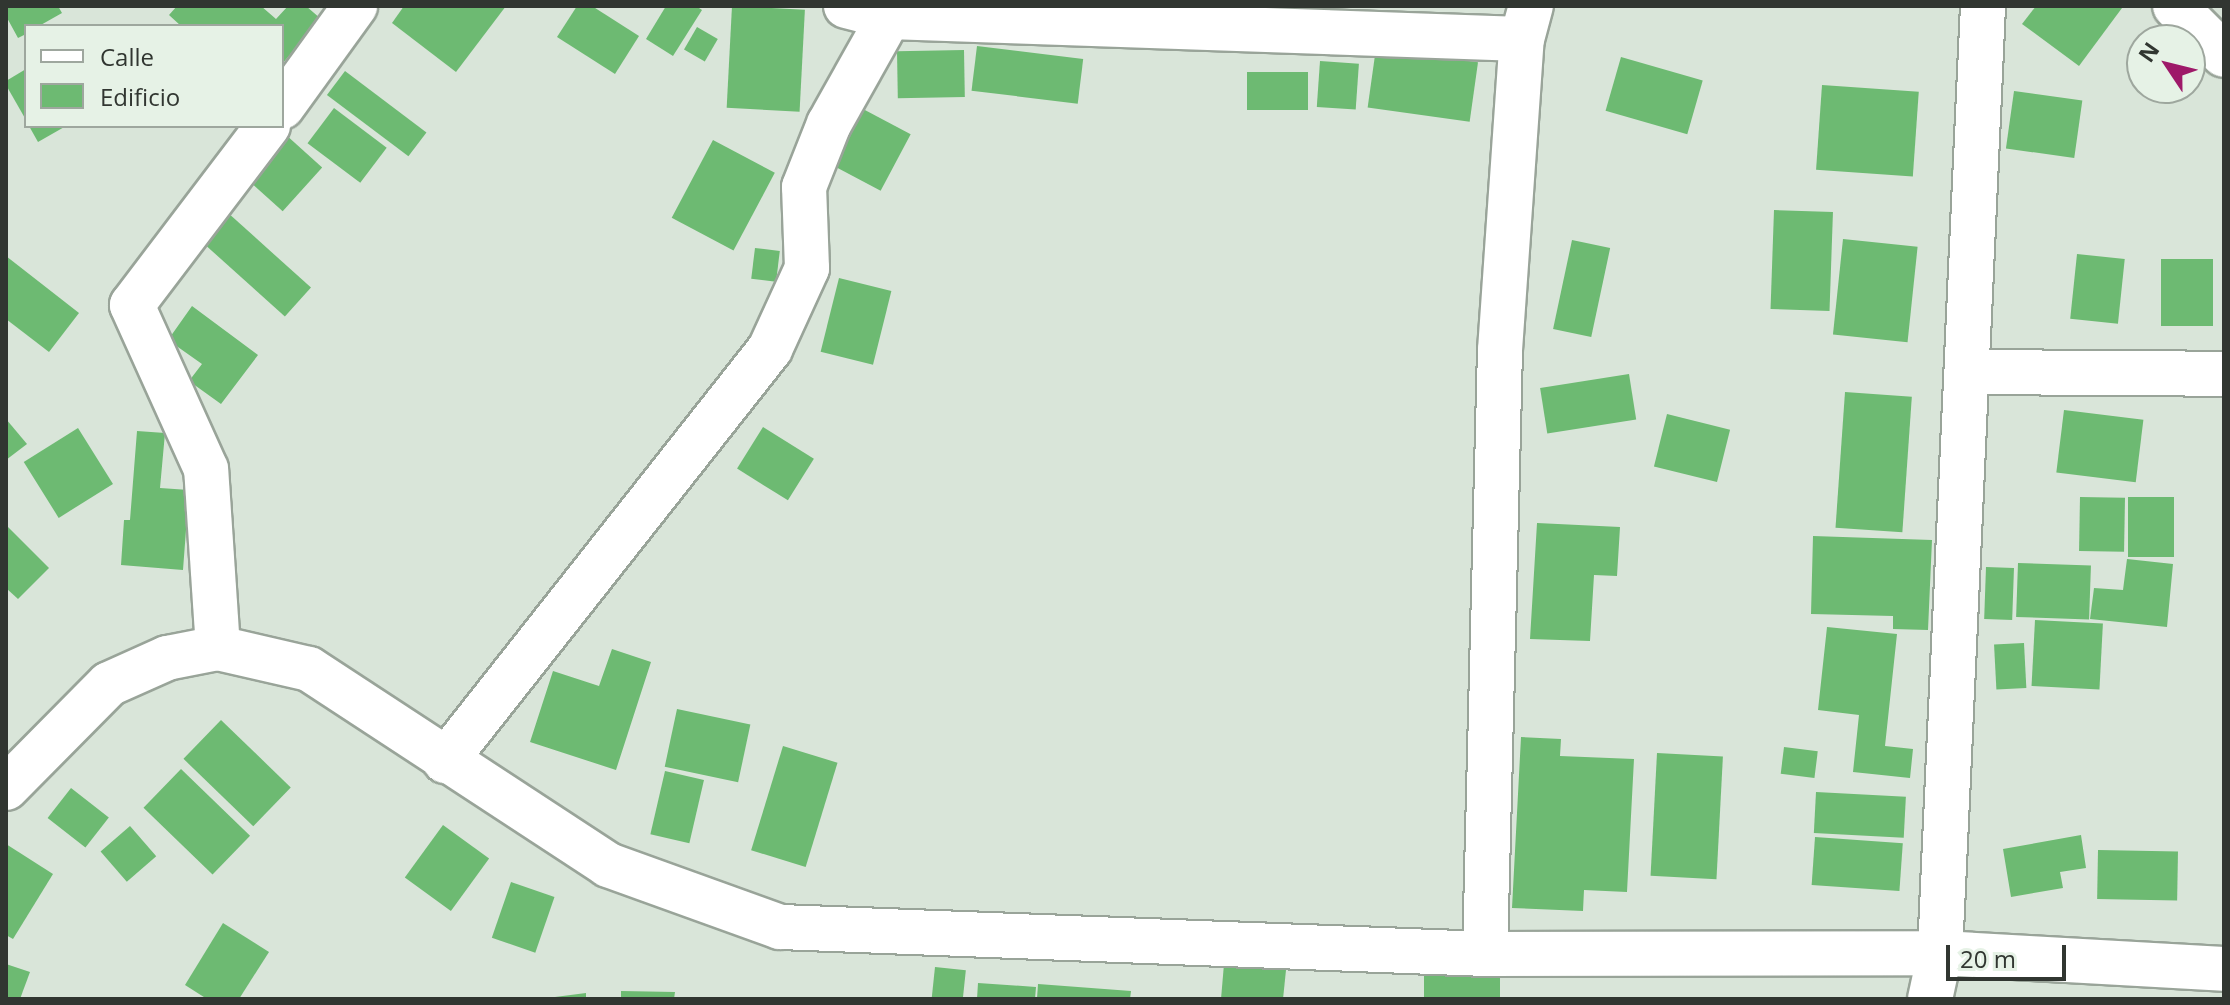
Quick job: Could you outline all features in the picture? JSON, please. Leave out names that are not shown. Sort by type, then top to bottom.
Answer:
[{"type":"street","points":[[284,104],[355,6]]},
{"type":"street","points":[[846,6],[889,17],[1527,22],[1500,350],[1485,954]]},
{"type":"street","points":[[1930,999],[1940,953],[1969,372],[1983,6]]},
{"type":"street","points":[[2175,6],[2224,55]]},
{"type":"street","points":[[445,761],[770,349],[807,268],[804,187],[829,124],[889,17]]},
{"type":"street","points":[[218,648],[206,469],[132,305],[266,128]]},
{"type":"street","points":[[1969,372],[2224,374]]},
{"type":"street","points":[[6,788],[109,684],[167,658],[218,648],[309,669],[608,865],[780,927],[1485,954],[1940,953],[2224,969]]},
{"type":"building","points":[[6,6],[58,6],[62,13],[43,24],[24,24],[24,35],[18,38],[6,16]]},
{"type":"building","points":[[177,6],[261,6],[276,19],[288,6],[306,6],[321,19],[284,62],[284,24],[179,24],[169,15]]},
{"type":"building","points":[[404,6],[506,6],[456,72],[392,23]]},
{"type":"building","points":[[577,6],[592,6],[639,36],[615,74],[557,37]]},
{"type":"building","points":[[666,6],[696,6],[702,10],[673,56],[646,39]]},
{"type":"building","points":[[732,6],[805,10],[800,112],[727,108]]},
{"type":"building","points":[[2036,6],[2122,8],[2079,66],[2022,24]]},
{"type":"building","points":[[697,27],[718,39],[705,62],[684,50]]},
{"type":"building","points":[[977,46],[1083,59],[1078,104],[972,91]]},
{"type":"building","points":[[1376,48],[1478,62],[1470,122],[1368,107]]},
{"type":"building","points":[[964,50],[965,97],[898,98],[897,51]]},
{"type":"building","points":[[1621,57],[1703,80],[1687,134],[1606,111]]},
{"type":"building","points":[[1320,61],[1359,64],[1356,110],[1317,107]]},
{"type":"building","points":[[24,70],[24,116],[6,85],[6,81]]},
{"type":"building","points":[[345,71],[426,132],[408,156],[327,95]]},
{"type":"building","points":[[1247,72],[1308,72],[1308,110],[1247,110]]},
{"type":"building","points":[[1822,85],[1919,92],[1913,177],[1816,170]]},
{"type":"building","points":[[2014,91],[2082,101],[2074,158],[2006,148]]},
{"type":"building","points":[[334,108],[387,148],[360,183],[308,143]]},
{"type":"building","points":[[863,109],[911,134],[881,191],[833,166]]},
{"type":"building","points":[[30,128],[62,128],[38,142]]},
{"type":"building","points":[[285,134],[322,167],[283,211],[246,178]]},
{"type":"building","points":[[713,140],[775,173],[733,251],[672,218]]},
{"type":"building","points":[[1774,210],[1833,212],[1830,311],[1771,309]]},
{"type":"building","points":[[227,212],[311,288],[285,317],[201,241]]},
{"type":"building","points":[[1843,239],[1918,247],[1908,342],[1833,334]]},
{"type":"building","points":[[1572,240],[1610,248],[1591,337],[1553,329]]},
{"type":"building","points":[[755,248],[780,251],[776,282],[751,279]]},
{"type":"building","points":[[2077,254],[2125,259],[2118,324],[2070,319]]},
{"type":"building","points":[[6,256],[79,313],[49,352],[6,319]]},
{"type":"building","points":[[2161,259],[2213,259],[2213,326],[2161,326]]},
{"type":"building","points":[[839,278],[891,291],[873,365],[821,352]]},
{"type":"building","points":[[192,306],[258,355],[221,404],[189,381],[202,364],[168,340]]},
{"type":"building","points":[[1629,374],[1636,419],[1547,434],[1540,388]]},
{"type":"building","points":[[1845,392],[1912,397],[1902,532],[1836,528]]},
{"type":"building","points":[[2064,410],[2143,420],[2136,482],[2056,473]]},
{"type":"building","points":[[1667,414],[1730,430],[1717,482],[1654,466]]},
{"type":"building","points":[[6,419],[27,444],[6,460]]},
{"type":"building","points":[[763,427],[814,459],[788,500],[737,469]]},
{"type":"building","points":[[78,428],[113,484],[59,518],[24,462]]},
{"type":"building","points":[[137,431],[165,433],[160,488],[189,490],[183,570],[121,565],[124,520],[130,520]]},
{"type":"building","points":[[2080,497],[2125,498],[2124,552],[2079,551]]},
{"type":"building","points":[[2128,497],[2174,497],[2174,557],[2128,557]]},
{"type":"building","points":[[1537,523],[1620,527],[1617,576],[1594,575],[1590,641],[1530,639]]},
{"type":"building","points":[[6,525],[49,568],[18,599],[6,588]]},
{"type":"building","points":[[1813,536],[1932,540],[1928,630],[1893,629],[1893,616],[1811,614]]},
{"type":"building","points":[[2127,559],[2173,564],[2167,627],[2090,619],[2094,588],[2123,590]]},
{"type":"building","points":[[2018,563],[2091,566],[2089,620],[2016,617]]},
{"type":"building","points":[[1986,567],[2014,568],[2012,620],[1984,619]]},
{"type":"building","points":[[2035,620],[2103,624],[2099,689],[2032,686]]},
{"type":"building","points":[[1827,627],[1897,634],[1885,746],[1913,749],[1910,778],[1853,772],[1859,715],[1818,710]]},
{"type":"building","points":[[2024,643],[2026,688],[1996,690],[1994,645]]},
{"type":"building","points":[[612,649],[651,662],[616,770],[530,742],[553,671],[599,686]]},
{"type":"building","points":[[677,709],[750,725],[738,782],[665,767]]},
{"type":"building","points":[[221,720],[291,787],[253,826],[183,759]]},
{"type":"building","points":[[1521,737],[1561,739],[1560,756],[1634,759],[1627,892],[1584,890],[1583,911],[1512,908]]},
{"type":"building","points":[[783,746],[838,763],[806,867],[751,850]]},
{"type":"building","points":[[1784,747],[1818,751],[1814,778],[1781,774]]},
{"type":"building","points":[[1657,753],[1723,756],[1716,879],[1651,876]]},
{"type":"building","points":[[181,769],[250,836],[213,875],[143,808]]},
{"type":"building","points":[[665,771],[704,780],[689,843],[650,834]]},
{"type":"building","points":[[71,788],[109,818],[85,847],[48,818]]},
{"type":"building","points":[[1816,792],[1906,797],[1904,838],[1814,833]]},
{"type":"building","points":[[443,825],[489,859],[451,911],[405,878]]},
{"type":"building","points":[[130,826],[156,856],[127,882],[101,852]]},
{"type":"building","points":[[2081,835],[2086,868],[2060,872],[2063,888],[2011,897],[2003,849]]},
{"type":"building","points":[[1815,837],[1903,843],[1899,891],[1812,885]]},
{"type":"building","points":[[6,844],[53,874],[13,939],[6,935]]},
{"type":"building","points":[[2098,850],[2178,851],[2177,900],[2097,899]]},
{"type":"building","points":[[511,882],[554,897],[535,953],[492,938]]},
{"type":"building","points":[[223,923],[269,952],[239,999],[207,999],[185,985]]},
{"type":"building","points":[[6,964],[30,972],[20,999],[6,999]]},
{"type":"building","points":[[1224,964],[1286,970],[1283,999],[1221,999]]},
{"type":"building","points":[[935,967],[966,970],[963,999],[932,999]]},
{"type":"building","points":[[1424,976],[1500,976],[1500,999],[1424,999]]},
{"type":"building","points":[[978,983],[1036,987],[1035,999],[977,999]]},
{"type":"building","points":[[1038,984],[1131,991],[1130,999],[1037,999]]},
{"type":"building","points":[[621,991],[675,992],[674,999],[621,999]]},
{"type":"building","points":[[586,993],[586,999],[555,999],[555,997]]}]
